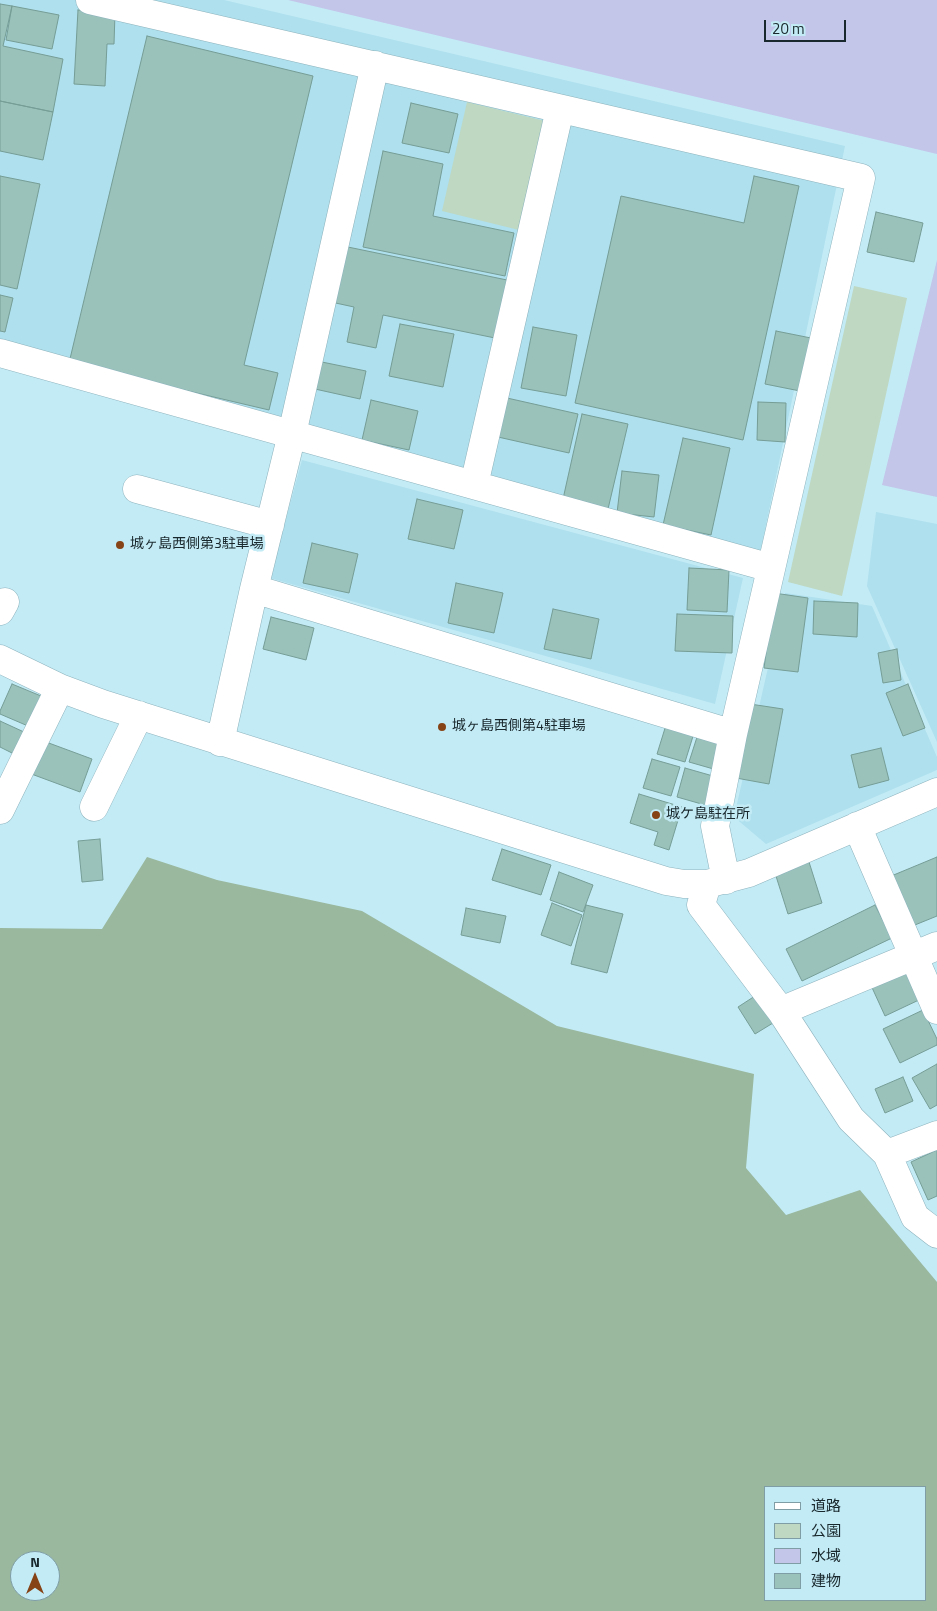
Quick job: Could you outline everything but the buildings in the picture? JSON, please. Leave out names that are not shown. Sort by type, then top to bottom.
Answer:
[{"type":"street","points":[[90,0],[861,178],[733,734],[715,826],[716,882],[701,905],[781,1010],[851,1119],[887,1154],[915,1217],[937,1234]]},
{"type":"street","points":[[220,742],[375,65]]},
{"type":"street","points":[[474,485],[560,109]]},
{"type":"street","points":[[0,353],[771,568]]},
{"type":"street","points":[[137,489],[270,525]]},
{"type":"street","points":[[254,589],[733,734]]},
{"type":"street","points":[[0,659],[60,688],[103,704],[666,881],[684,884],[716,882],[749,873],[937,792]]},
{"type":"street","points":[[0,810],[60,688]]},
{"type":"street","points":[[94,807],[139,715]]},
{"type":"street","points":[[857,826],[925,951],[937,1010]]},
{"type":"street","points":[[781,1010],[925,951]]},
{"type":"street","points":[[887,1154],[937,1135]]},
{"type":"shaded area","points":[[0,0],[224,0],[845,146],[759,558],[0,348]]},
{"type":"shaded area","points":[[302,460],[743,578],[715,704],[270,578]]},
{"type":"shaded area","points":[[876,512],[937,524],[937,742],[867,586]]},
{"type":"shaded area","points":[[785,593],[872,606],[937,757],[937,770],[766,844],[734,817]]},
{"type":"green space","points":[[467,102],[545,121],[519,230],[442,211]]},
{"type":"green space","points":[[854,286],[907,298],[842,596],[788,582]]},
{"type":"green space","points":[[147,857],[217,880],[362,911],[557,1026],[754,1074],[746,1168],[786,1215],[860,1190],[937,1282],[937,1611],[0,1611],[0,928],[102,929]]},
{"type":"water","points":[[288,0],[937,0],[937,154]]},
{"type":"water","points":[[937,260],[937,497],[882,485]]},
{"type":"place","name":"城ヶ島西側第3駐車場","points":[[120,545]]},
{"type":"place","name":"城ヶ島西側第4駐車場","points":[[442,727]]},
{"type":"place","name":"城ケ島駐在所","points":[[656,815]]}]
